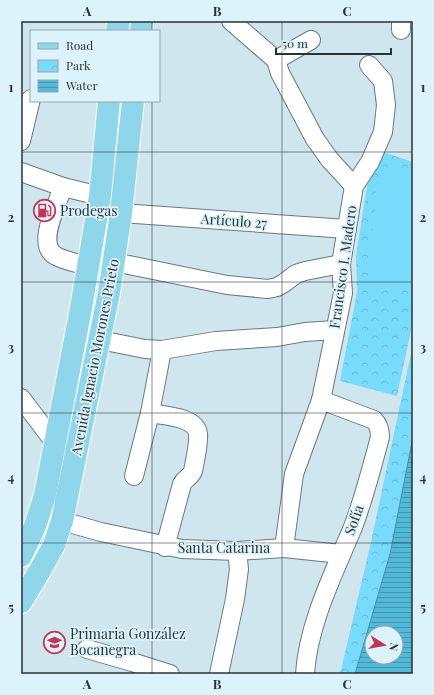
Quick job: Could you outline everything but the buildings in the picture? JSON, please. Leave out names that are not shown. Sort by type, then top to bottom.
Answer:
[{"type":"main road","name":"Avenida Ignacio Morones Prieto","points":[[21,556],[35,526],[45,495],[55,443],[100,196],[108,102]]},
{"type":"main road","name":"Avenida Ignacio Morones Prieto","points":[[21,602],[54,545],[62,521],[100,340],[114,262],[121,213],[133,102]]},
{"type":"street","points":[[231,21],[276,60],[283,79],[315,139],[330,160],[354,186]]},
{"type":"street","points":[[276,60],[311,40]]},
{"type":"street","name":"Francisco I. Madero","points":[[284,548],[294,474],[321,400],[335,330],[342,293],[341,264],[354,186],[370,162],[379,143],[386,112],[383,81],[370,65]]},
{"type":"street","points":[[21,141],[30,102]]},
{"type":"street","points":[[21,172],[63,187],[100,196]]},
{"type":"street","points":[[63,187],[47,233],[47,245],[55,256],[88,266]]},
{"type":"street","name":"Artículo 27","points":[[121,213],[347,229]]},
{"type":"street","points":[[114,262],[227,285],[268,289],[277,287],[296,274],[341,264]]},
{"type":"street","points":[[100,340],[162,350],[216,341],[277,337],[305,332],[335,330]]},
{"type":"street","points":[[134,476],[150,413],[162,350]]},
{"type":"street","points":[[21,398],[55,443]]},
{"type":"street","name":"Sofía","points":[[305,674],[306,662],[323,600],[353,525],[380,437],[378,423],[374,420],[321,400]]},
{"type":"street","points":[[150,413],[186,420],[192,423],[198,434],[192,475],[184,480],[182,484],[165,547]]},
{"type":"street","name":"Santa Catarina","points":[[62,521],[165,547],[237,551],[284,548],[342,554]]},
{"type":"street","points":[[219,674],[235,599],[239,569],[237,551]]},
{"type":"street","points":[[87,649],[170,674]]},
{"type":"green space","points":[[383,152],[413,162],[413,321],[397,396],[340,381],[357,292],[356,256],[367,186]]},
{"type":"green space","points":[[379,166],[413,169],[413,290],[367,285]]},
{"type":"green space","points":[[413,344],[413,674],[340,674],[371,542]]},
{"type":"water","points":[[413,437],[413,674],[355,674],[364,643],[364,665],[404,665],[404,625],[369,625],[390,554]]},
{"type":"place","name":"Prodegas","points":[[45,211]]},
{"type":"place","name":"Primaria González Bocanegra","points":[[54,642]]}]
